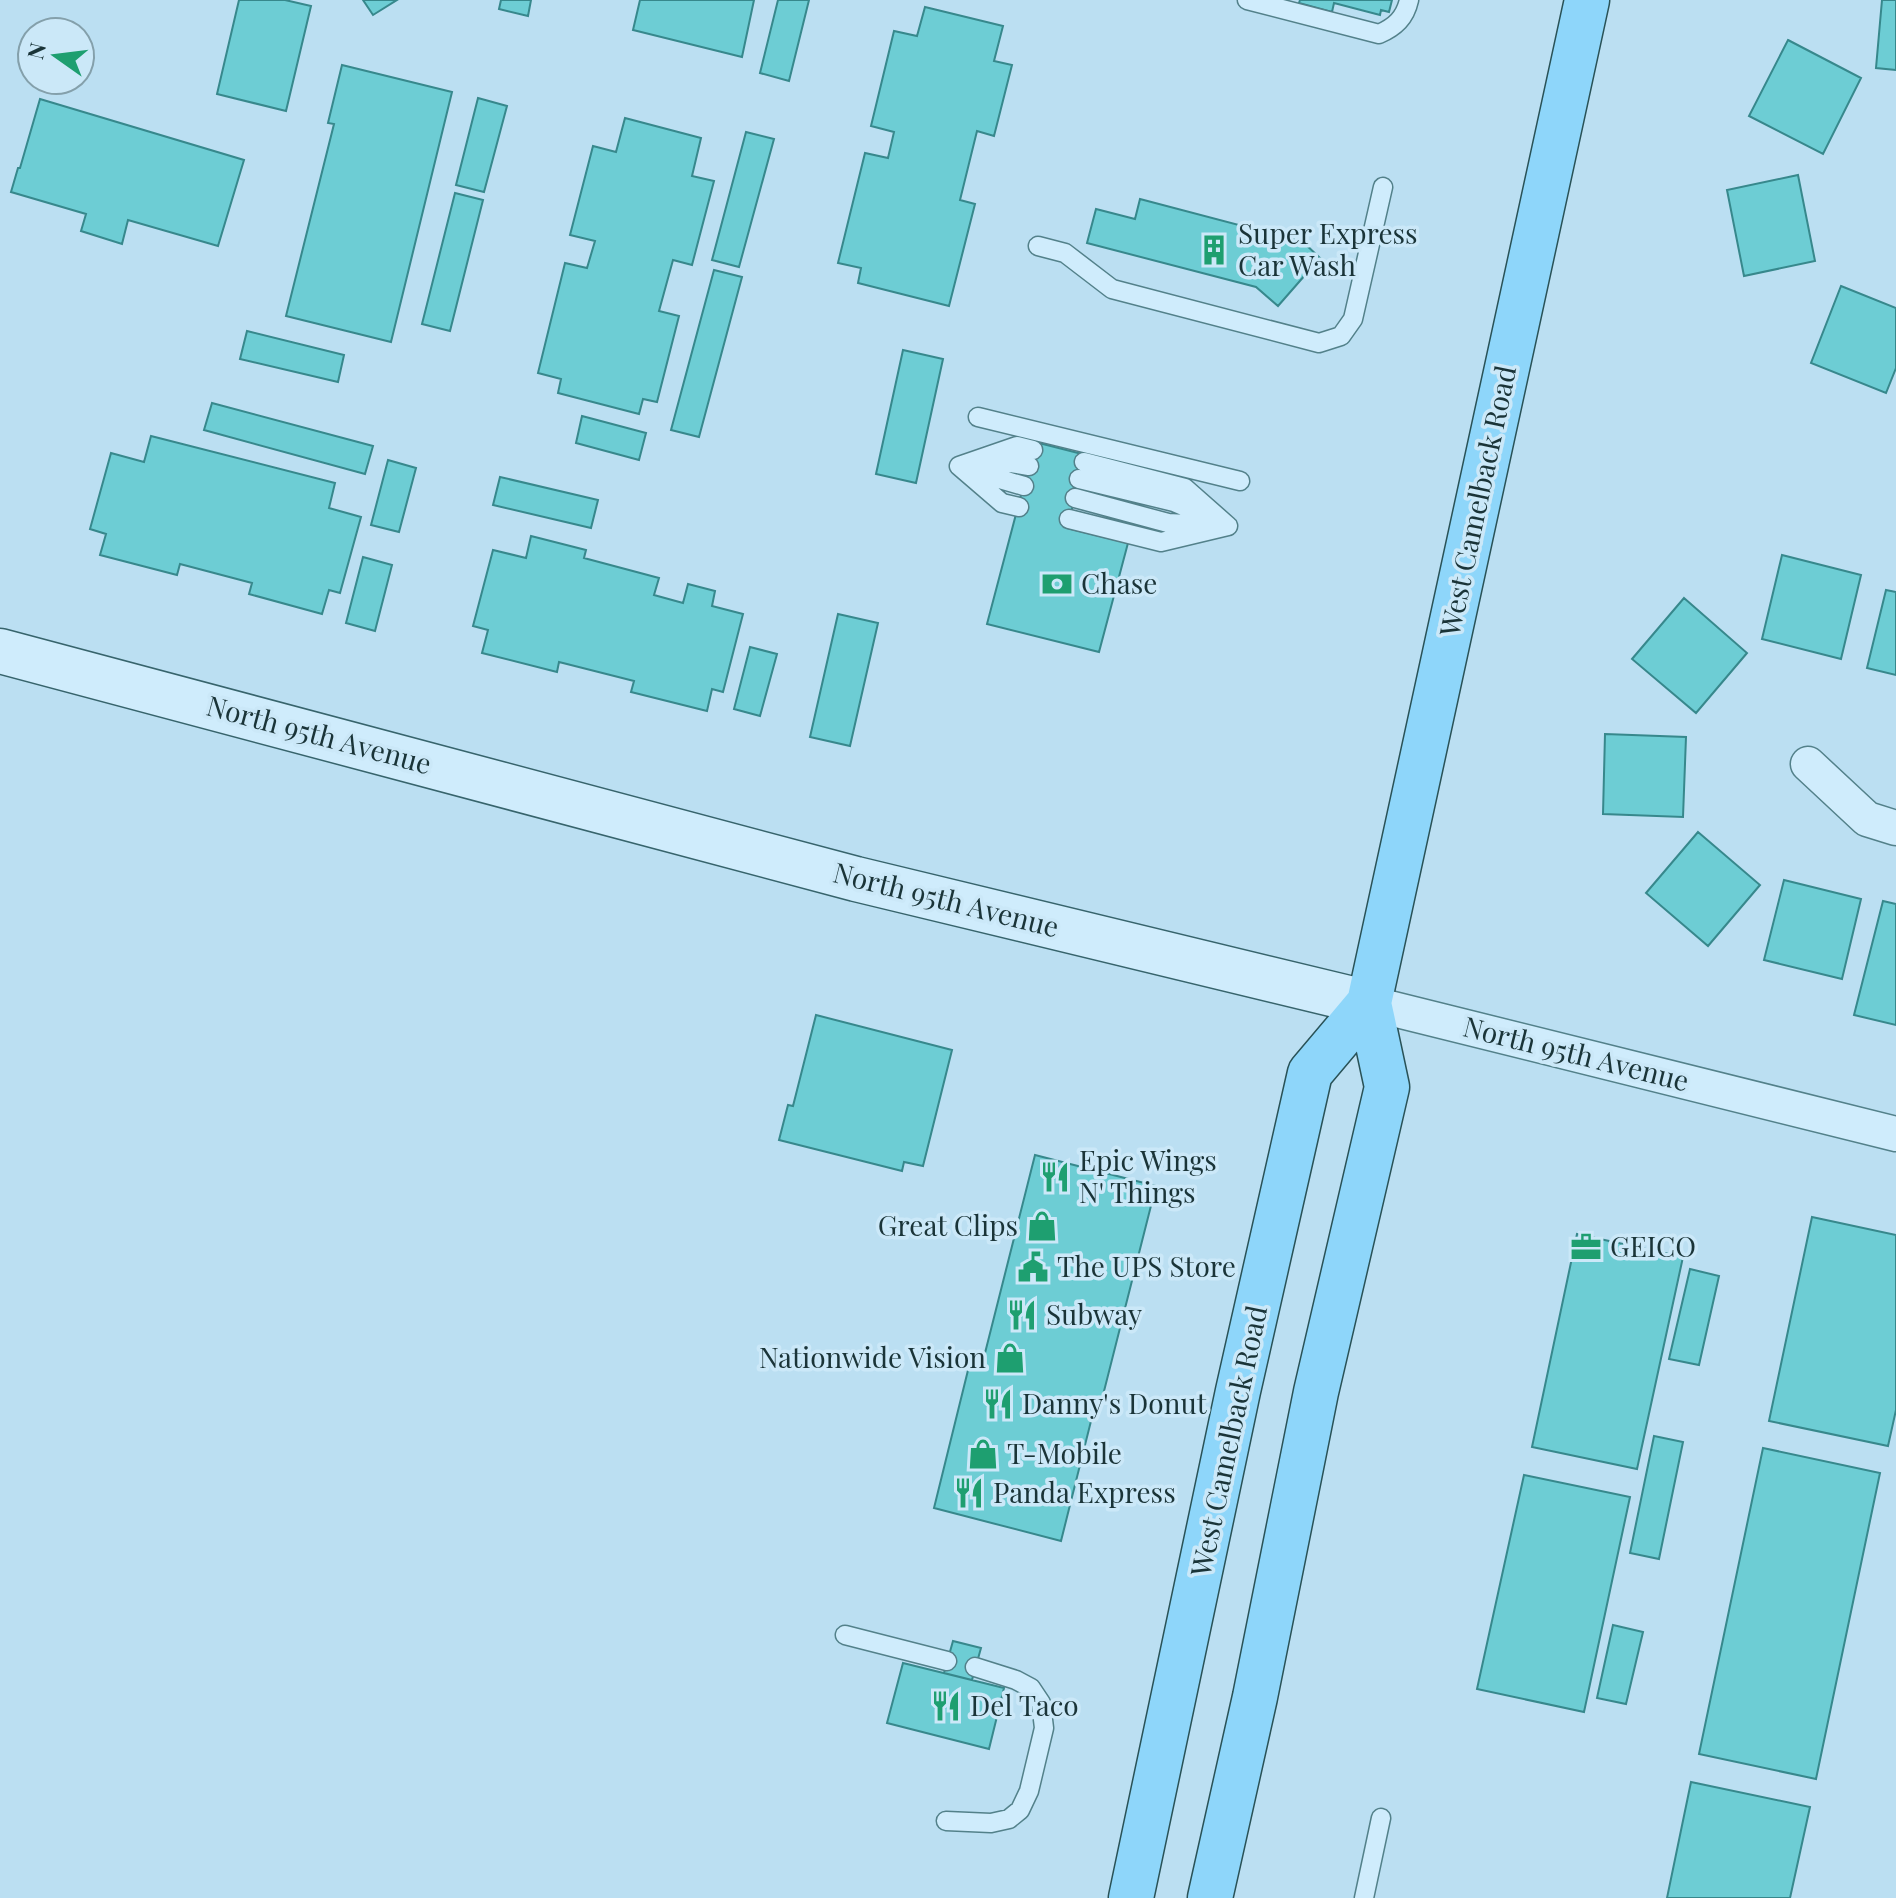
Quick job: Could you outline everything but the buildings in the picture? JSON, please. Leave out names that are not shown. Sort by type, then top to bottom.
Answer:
[{"type":"main road","name":"West Camelback Road","points":[[1210,1898],[1316,1392],[1387,1087],[1369,1003],[1587,0]]},
{"type":"main road","name":"West Camelback Road","points":[[1131,1898],[1238,1391],[1310,1073],[1369,1003]]},
{"type":"main road","points":[[1182,1898],[1191,1859],[1240,1766]]},
{"type":"street","name":"North 95th Avenue","points":[[0,651],[856,879],[1896,1134]]},
{"type":"street","points":[[1808,764],[1867,819],[1896,828]]},
{"type":"lane","points":[[1247,0],[1379,34],[1395,27],[1407,10],[1409,0]]},
{"type":"lane","points":[[1038,246],[1065,253],[1112,289],[1319,343],[1341,336],[1353,319],[1383,187]]},
{"type":"lane","points":[[978,417],[1240,481]]},
{"type":"lane","points":[[959,466],[1011,463],[1031,458]]},
{"type":"lane","points":[[959,466],[1024,486]]},
{"type":"lane","points":[[959,466],[1002,503],[1019,507]]},
{"type":"lane","points":[[1082,470],[1174,502],[1228,526]]},
{"type":"lane","points":[[1075,498],[1168,523],[1228,526]]},
{"type":"lane","points":[[1069,519],[1161,542],[1228,526]]},
{"type":"lane","points":[[845,1635],[947,1661]]},
{"type":"lane","points":[[946,1821],[991,1823],[1009,1819],[1020,1810],[1029,1791],[1044,1728],[1041,1703],[1031,1688],[975,1667]]},
{"type":"lane","points":[[1364,1898],[1381,1818]]},
{"type":"place","name":"Super Express Car Wash","points":[[1214,250]]},
{"type":"place","name":"Chase","points":[[1057,584]]},
{"type":"place","name":"Epic Wings N' Things","points":[[1055,1177]]},
{"type":"place","name":"Great Clips","points":[[1042,1226]]},
{"type":"place","name":"GEICO","points":[[1586,1247]]},
{"type":"place","name":"The UPS Store","points":[[1033,1267]]},
{"type":"place","name":"Subway","points":[[1022,1315]]},
{"type":"place","name":"Nationwide Vision","points":[[1010,1358]]},
{"type":"place","name":"Danny's Donut","points":[[998,1404]]},
{"type":"place","name":"T-Mobile","points":[[983,1454]]},
{"type":"place","name":"Panda Express","points":[[969,1493]]},
{"type":"place","name":"Del Taco","points":[[946,1706]]}]
